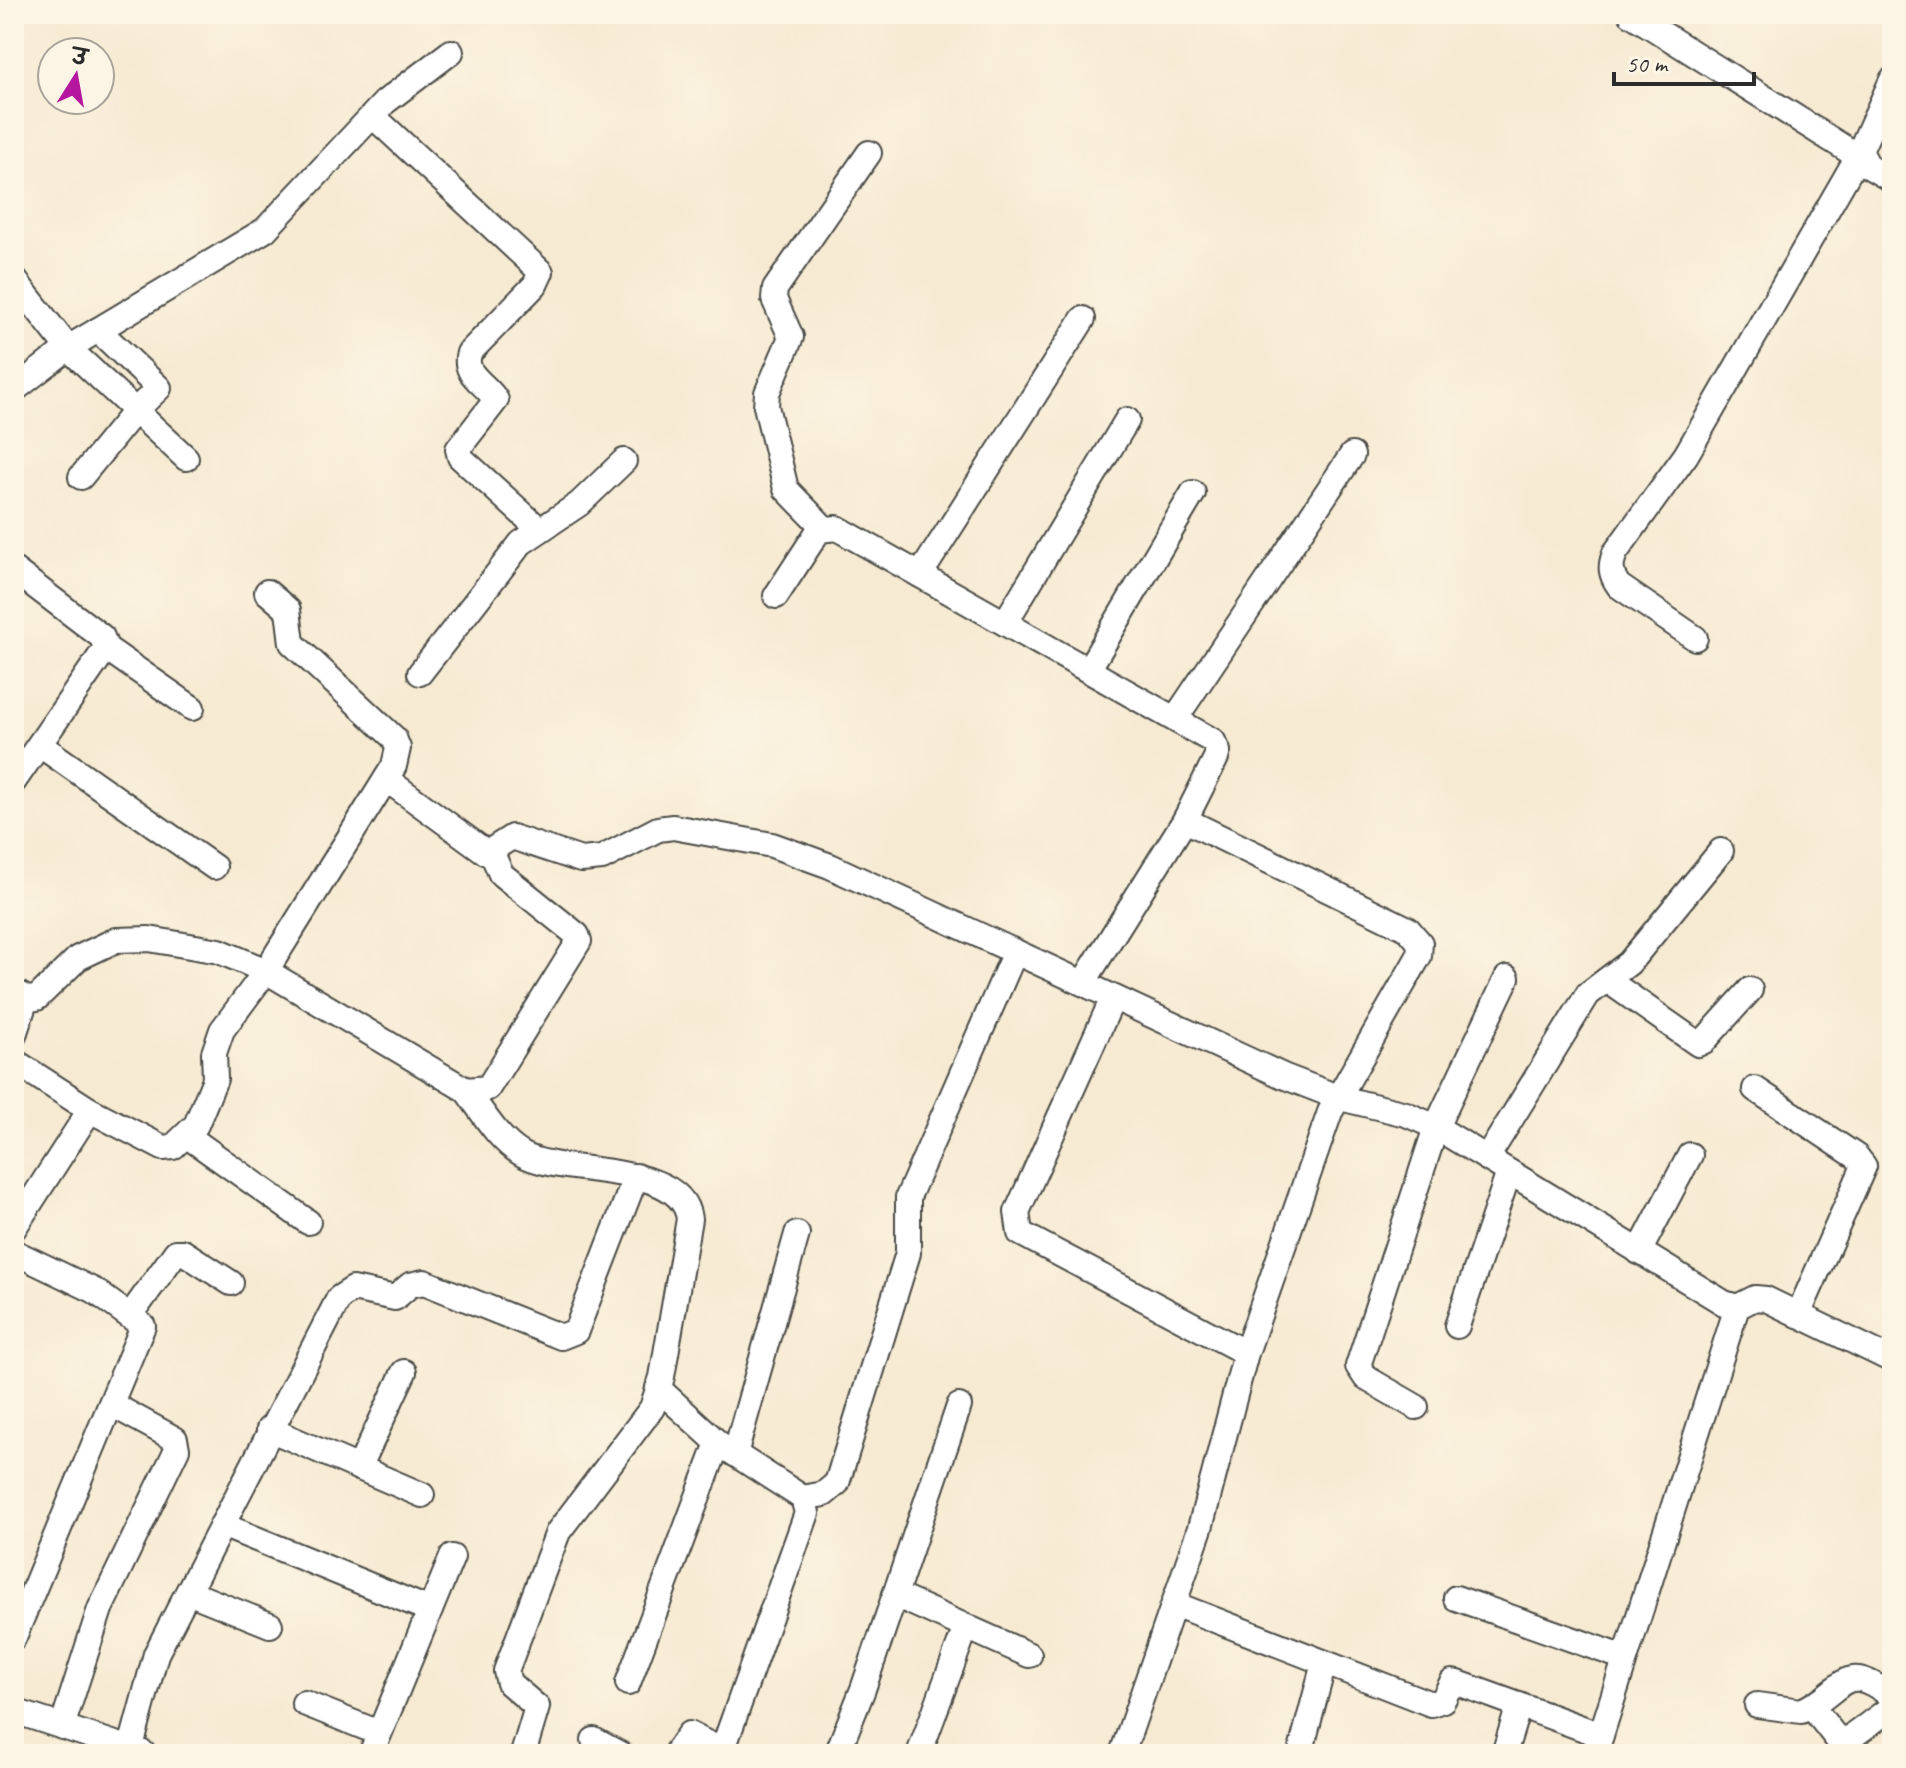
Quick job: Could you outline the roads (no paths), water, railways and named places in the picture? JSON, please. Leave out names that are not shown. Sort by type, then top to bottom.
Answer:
[{"type":"street","points":[[1631,14],[1892,180]]},
{"type":"street","points":[[14,390],[68,348],[265,230],[373,116],[451,52]]},
{"type":"street","points":[[1695,638],[1619,586],[1612,577],[1610,564],[1686,455],[1860,158],[1862,143],[1892,80]]},
{"type":"street","points":[[373,116],[539,267],[540,278],[535,285],[469,353],[466,362],[470,372],[496,400],[458,449],[460,457],[539,529]]},
{"type":"street","points":[[869,153],[775,289],[774,299],[791,337],[767,393],[766,406],[786,489],[823,527],[837,528],[1175,719],[1213,741],[1218,751],[1185,820],[1083,983]]},
{"type":"street","points":[[14,279],[68,348],[186,458]]},
{"type":"street","points":[[920,575],[1083,319]]},
{"type":"street","points":[[81,477],[135,411],[158,390],[158,385],[98,330]]},
{"type":"street","points":[[1005,623],[1127,420]]},
{"type":"street","points":[[1175,719],[1352,455]]},
{"type":"street","points":[[420,673],[521,543],[579,504],[624,461]]},
{"type":"street","points":[[1088,670],[1193,493]]},
{"type":"street","points":[[776,596],[823,527]]},
{"type":"street","points":[[14,570],[102,637],[106,648],[192,708]]},
{"type":"street","points":[[14,1061],[93,1112],[163,1148],[173,1147],[196,1125],[215,1079],[214,1053],[222,1030],[266,971],[386,779],[398,756],[394,738],[292,643],[288,634],[288,610],[267,592]]},
{"type":"street","points":[[14,781],[106,648]]},
{"type":"street","points":[[40,745],[214,867]]},
{"type":"street","points":[[386,779],[482,851],[492,853],[512,837],[562,856],[581,860],[602,858],[658,829],[673,827],[751,839],[830,866],[1283,1076],[1340,1098],[1406,1114],[1436,1127],[1724,1303],[1737,1307],[1755,1298],[1766,1299],[1892,1360]]},
{"type":"street","points":[[1122,1754],[1200,1528],[1246,1353],[1330,1112],[1419,956],[1420,943],[1415,934],[1185,820]]},
{"type":"street","points":[[1487,1158],[1588,994],[1629,963],[1721,851]]},
{"type":"street","points":[[466,1090],[488,1088],[579,941],[577,935],[501,874],[492,853]]},
{"type":"street","points":[[14,1035],[20,995],[37,998],[78,958],[128,938],[219,951],[266,971],[466,1090],[508,1144],[524,1156],[550,1164],[636,1176],[679,1198],[688,1208],[689,1219],[652,1408],[558,1532],[506,1671],[509,1683],[537,1707],[523,1754]]},
{"type":"street","points":[[803,1498],[824,1494],[837,1483],[908,1253],[908,1197],[1015,952]]},
{"type":"street","points":[[1416,1407],[1366,1378],[1358,1366],[1436,1127],[1507,978]]},
{"type":"street","points":[[1607,980],[1698,1044],[1750,990]]},
{"type":"street","points":[[1113,998],[1017,1212],[1020,1233],[1246,1353]]},
{"type":"street","points":[[1755,1089],[1857,1157],[1864,1166],[1798,1315]]},
{"type":"street","points":[[14,1228],[90,1110],[93,1112]]},
{"type":"street","points":[[186,1135],[308,1222]]},
{"type":"street","points":[[1639,1252],[1690,1155]]},
{"type":"street","points":[[1457,1326],[1509,1172]]},
{"type":"street","points":[[14,1711],[134,1752],[156,1654],[339,1298],[353,1289],[395,1298],[410,1285],[424,1282],[561,1337],[570,1336],[576,1331],[636,1176]]},
{"type":"street","points":[[628,1683],[726,1449],[797,1234]]},
{"type":"street","points":[[14,1252],[95,1291],[143,1326],[14,1637]]},
{"type":"street","points":[[130,1316],[176,1252],[183,1252],[231,1283]]},
{"type":"street","points":[[1174,1604],[1431,1704],[1443,1700],[1452,1682],[1519,1705],[1598,1745],[1737,1307]]},
{"type":"street","points":[[359,1468],[404,1372]]},
{"type":"street","points":[[658,1388],[726,1449],[803,1498],[807,1513],[756,1649],[724,1746],[718,1749],[689,1734],[675,1754]]},
{"type":"street","points":[[62,1727],[100,1609],[177,1449],[175,1439],[111,1404]]},
{"type":"street","points":[[837,1754],[959,1406]]},
{"type":"street","points":[[269,1429],[422,1495]]},
{"type":"street","points":[[222,1525],[430,1610]]},
{"type":"street","points":[[304,1703],[375,1743],[452,1557]]},
{"type":"street","points":[[188,1592],[270,1625]]},
{"type":"street","points":[[895,1595],[1029,1655]]},
{"type":"street","points":[[1456,1598],[1625,1658]]},
{"type":"street","points":[[919,1754],[966,1627]]},
{"type":"street","points":[[1300,1754],[1324,1663]]},
{"type":"street","points":[[1757,1705],[1790,1710],[1812,1707],[1844,1679],[1853,1677],[1872,1682],[1892,1697]]},
{"type":"street","points":[[1504,1754],[1519,1705]]},
{"type":"street","points":[[1812,1707],[1846,1749],[1892,1707]]},
{"type":"street","points":[[594,1740],[620,1754]]}]
